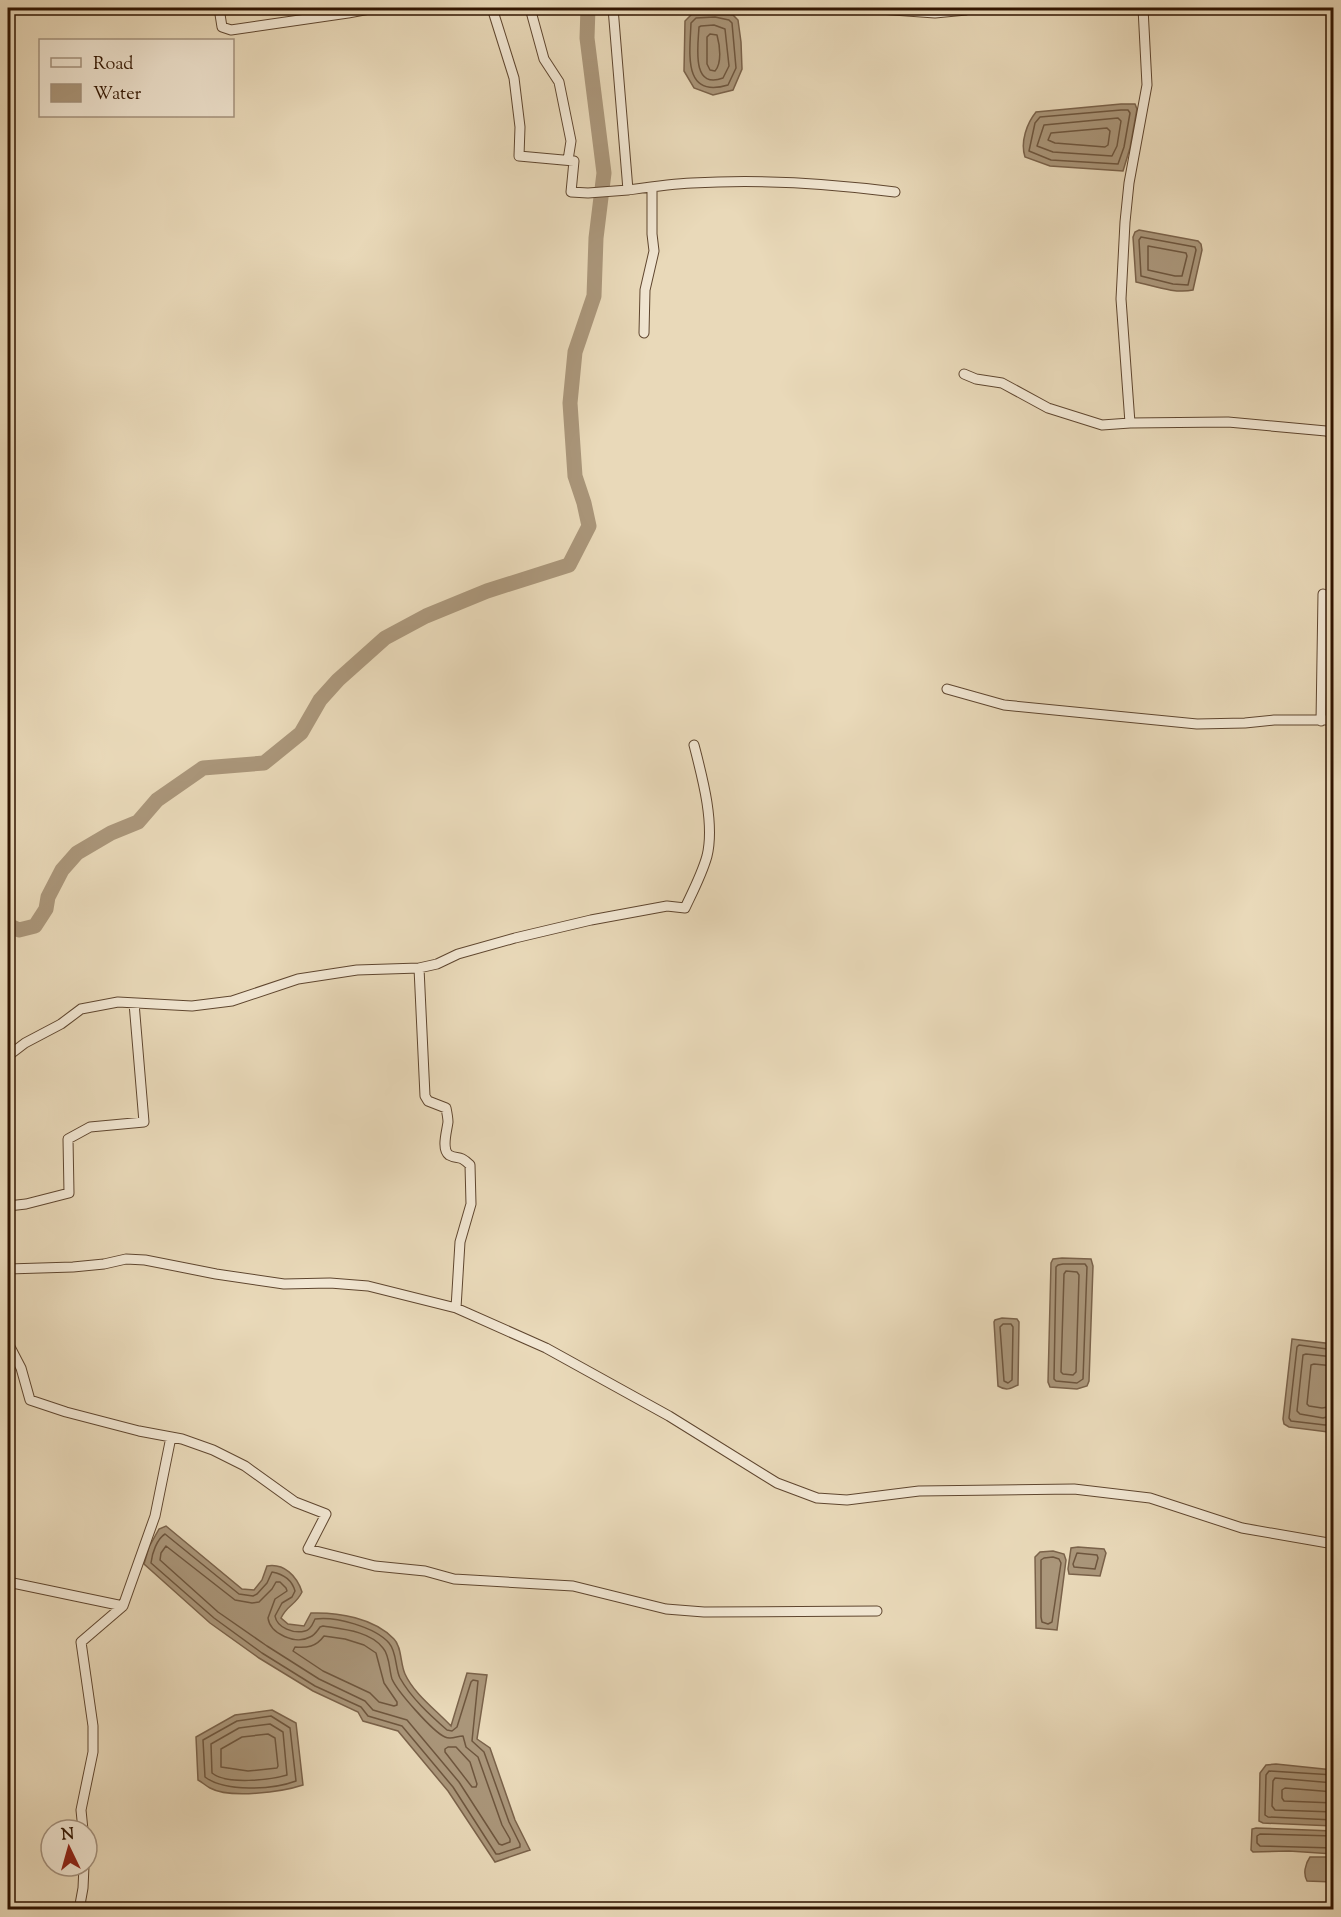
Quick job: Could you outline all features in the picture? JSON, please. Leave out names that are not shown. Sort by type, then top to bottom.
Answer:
[{"type":"street","points":[[219,8],[222,27],[231,30],[375,8]]},
{"type":"street","points":[[492,8],[514,78],[520,127],[519,156],[574,161],[571,192],[588,193],[692,183],[774,181],[832,184],[895,192]]},
{"type":"street","points":[[530,8],[544,58],[559,82],[571,141],[568,160]]},
{"type":"street","points":[[613,8],[628,190]]},
{"type":"street","points":[[865,8],[935,13],[966,10]]},
{"type":"street","points":[[1130,423],[1121,299],[1127,203],[1148,85],[1143,8]]},
{"type":"street","points":[[644,333],[645,290],[654,251],[652,187]]},
{"type":"street","points":[[964,374],[976,379],[1002,383],[1048,408],[1102,425],[1228,422],[1326,431],[1334,434]]},
{"type":"street","points":[[1321,721],[1323,594]]},
{"type":"street","points":[[947,688],[1004,705],[1186,723],[1334,720]]},
{"type":"street","points":[[8,1056],[81,1009],[118,1002],[207,1005],[232,1001],[298,979],[357,970],[419,968],[515,938],[591,920],[667,906],[685,908],[707,853],[709,833],[705,784],[694,745]]},
{"type":"street","points":[[419,968],[425,1096],[428,1101],[446,1108],[448,1120],[446,1152],[463,1158],[470,1165],[471,1204],[460,1242],[456,1308]]},
{"type":"street","points":[[8,1206],[69,1193],[68,1139],[90,1127],[144,1122],[134,1003]]},
{"type":"street","points":[[8,1269],[73,1267],[126,1259],[145,1260],[284,1284],[330,1283],[368,1286],[456,1308],[546,1348],[669,1416],[777,1483],[817,1498],[847,1500],[919,1491],[1074,1489],[1150,1498],[1242,1528],[1334,1544]]},
{"type":"street","points":[[8,1343],[21,1368],[30,1400],[139,1431],[182,1439],[221,1454],[245,1466],[295,1502],[326,1514],[309,1549],[375,1566],[425,1571],[454,1579],[573,1586],[666,1609],[704,1612],[877,1611]]},
{"type":"street","points":[[83,1818],[82,1803],[93,1752],[93,1726],[81,1642],[123,1606],[155,1516],[171,1437]]},
{"type":"street","points":[[8,1582],[123,1606]]},
{"type":"street","points":[[79,1910],[83,1878]]},
{"type":"water","points":[[716,11],[733,15],[738,20],[742,69],[733,90],[713,95],[694,88],[684,71],[685,21],[693,13]]},
{"type":"water","points":[[1135,104],[1137,109],[1123,171],[1050,166],[1025,157],[1023,145],[1025,133],[1036,112]]},
{"type":"water","points":[[1139,230],[1198,241],[1201,244],[1202,250],[1193,290],[1172,290],[1136,282],[1133,237]]},
{"type":"water","points":[[1053,1259],[1091,1259],[1093,1266],[1089,1381],[1087,1386],[1077,1389],[1050,1387],[1048,1382],[1051,1263]]},
{"type":"water","points":[[1002,1318],[1017,1319],[1019,1322],[1018,1385],[1008,1389],[998,1386],[994,1322]]},
{"type":"water","points":[[1292,1339],[1333,1344],[1333,1423],[1328,1432],[1289,1427],[1284,1424]]},
{"type":"water","points":[[166,1526],[242,1589],[254,1590],[262,1580],[267,1566],[279,1567],[289,1572],[297,1581],[302,1592],[281,1618],[288,1624],[304,1626],[311,1613],[333,1614],[366,1621],[386,1632],[397,1642],[403,1670],[409,1681],[451,1726],[467,1673],[487,1675],[477,1739],[490,1748],[515,1820],[530,1850],[495,1862],[448,1791],[398,1731],[363,1721],[358,1712],[313,1691],[259,1658],[210,1623],[144,1564],[149,1547],[159,1529]]},
{"type":"water","points":[[1071,1548],[1104,1549],[1106,1553],[1100,1576],[1069,1574]]},
{"type":"water","points":[[1053,1551],[1064,1554],[1066,1560],[1057,1630],[1036,1628],[1035,1557],[1040,1552]]},
{"type":"water","points":[[272,1710],[296,1723],[303,1785],[270,1792],[243,1794],[219,1791],[198,1780],[196,1737],[235,1715]]},
{"type":"water","points":[[1266,1765],[1333,1770],[1333,1826],[1259,1821],[1260,1773]]},
{"type":"water","points":[[1252,1829],[1333,1831],[1333,1854],[1289,1851],[1253,1852],[1251,1850]]},
{"type":"water","points":[[1310,1857],[1333,1857],[1333,1882],[1307,1881],[1305,1869]]},
{"type":"waterway","points":[[8,925],[19,930],[35,926],[46,909],[48,897],[62,870],[77,853],[111,833],[138,822],[157,800],[203,768],[264,763],[301,733],[320,700],[338,680],[385,638],[426,616],[487,591],[569,565],[589,526],[575,476],[570,403],[575,352],[594,296],[596,238],[604,173],[587,38],[588,8]]}]
